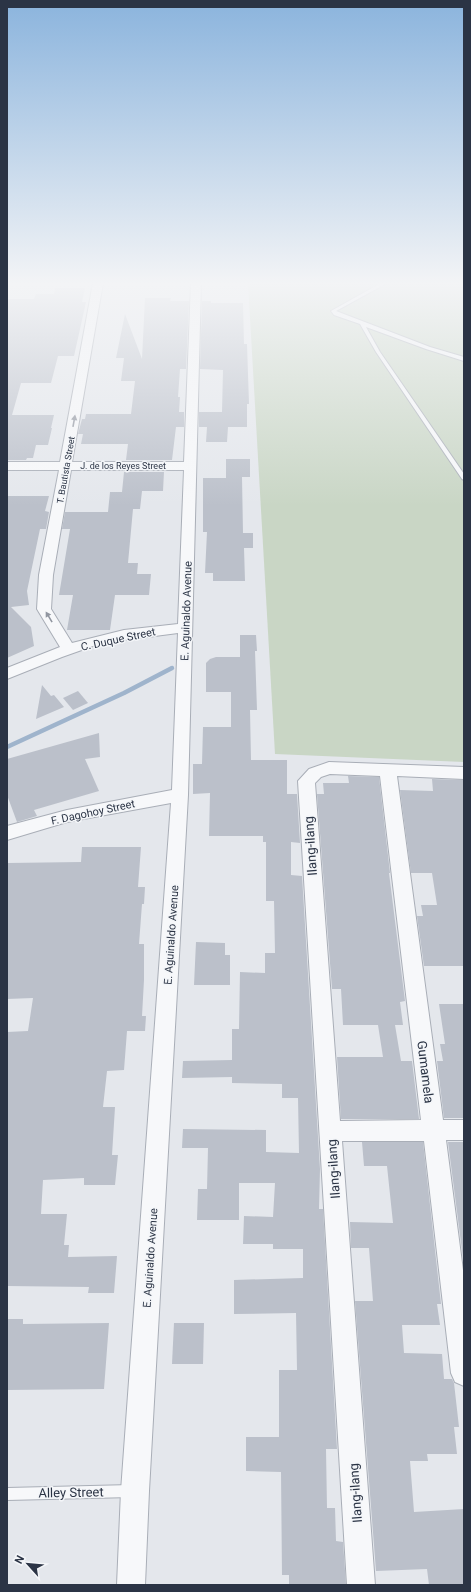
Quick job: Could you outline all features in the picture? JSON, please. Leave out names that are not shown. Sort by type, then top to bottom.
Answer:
[{"type":"street","name":"T. Bautista Street","points":[[69,650],[44,609],[46,575],[85,357]]},
{"type":"street","name":"E. Aguinaldo Avenue","points":[[130,1585],[180,795],[194,357]]},
{"type":"street","name":"J. de los Reyes Street","points":[[7,466],[191,466]]},
{"type":"street","name":"C. Duque Street","points":[[7,674],[39,660],[88,643],[145,631],[185,628]]},
{"type":"street","name":"Ilang-ilang","points":[[361,1585],[306,781],[314,773],[329,768],[388,770]]},
{"type":"street","points":[[388,770],[464,773]]},
{"type":"street","name":"Gumamela","points":[[388,770],[464,1373]]},
{"type":"street","name":"F. Dagohoy Street","points":[[7,833],[67,816],[180,795]]},
{"type":"street","points":[[331,1131],[464,1130]]},
{"type":"lane","points":[[382,357],[464,478]]},
{"type":"lane","name":"Alley Street","points":[[7,1494],[135,1491]]},
{"type":"green space","points":[[252,357],[464,357],[464,762],[275,754]]},
{"type":"building","points":[[7,357],[58,357],[51,383],[21,383],[12,415],[54,415],[48,445],[36,445],[33,458],[27,458],[26,460],[7,460]]},
{"type":"building","points":[[141,357],[142,359],[142,357],[187,357],[186,369],[180,369],[178,397],[180,397],[179,412],[184,412],[184,427],[176,427],[172,460],[126,460],[128,444],[81,444],[83,434],[78,434],[82,419],[85,419],[86,414],[131,414],[135,381],[121,381],[124,358],[116,358]]},
{"type":"building","points":[[200,357],[247,357],[249,404],[247,404],[247,427],[228,427],[227,442],[206,442],[207,427],[199,427],[199,412],[222,412],[223,370],[200,369]]},
{"type":"building","points":[[226,459],[250,459],[250,477],[242,477],[243,533],[253,533],[253,548],[244,548],[245,581],[213,581],[213,573],[205,573],[207,532],[203,532],[203,478],[226,478]]},
{"type":"building","points":[[124,472],[164,472],[163,491],[142,491],[140,509],[133,509],[128,563],[138,563],[137,574],[151,574],[149,595],[115,595],[110,630],[67,630],[73,595],[59,595],[70,529],[62,529],[65,512],[108,512],[110,492],[122,492]]},
{"type":"building","points":[[7,496],[49,496],[45,511],[49,512],[46,529],[40,529],[27,591],[29,605],[11,607],[31,627],[34,646],[7,658]]},
{"type":"building","points":[[240,635],[256,635],[257,651],[255,651],[257,710],[250,710],[251,760],[287,760],[287,794],[297,794],[300,843],[291,842],[291,875],[302,876],[320,1169],[319,1209],[323,1209],[337,1449],[326,1449],[327,1508],[335,1508],[336,1541],[343,1542],[346,1585],[289,1585],[289,1575],[282,1575],[281,1472],[246,1471],[246,1437],[279,1437],[279,1370],[297,1370],[296,1313],[234,1314],[234,1280],[303,1278],[303,1249],[273,1249],[273,1244],[243,1244],[244,1216],[273,1217],[275,1183],[239,1183],[239,1220],[197,1220],[198,1189],[207,1189],[208,1148],[182,1148],[183,1129],[266,1130],[266,1152],[299,1153],[298,1098],[282,1098],[282,1084],[232,1083],[232,1077],[182,1078],[183,1061],[232,1060],[232,1029],[239,1029],[240,972],[265,973],[265,953],[275,953],[274,901],[266,901],[266,842],[263,842],[263,836],[209,836],[210,793],[193,794],[193,764],[202,764],[203,727],[231,727],[231,692],[206,692],[206,663],[210,659],[216,657],[240,657]]},
{"type":"building","points":[[42,685],[51,696],[54,695],[64,707],[36,719]]},
{"type":"building","points":[[78,691],[88,703],[73,710],[63,698]]},
{"type":"building","points":[[99,733],[100,757],[85,759],[99,791],[34,810],[37,816],[17,822],[7,795],[7,759]]},
{"type":"building","points":[[348,776],[379,777],[405,1001],[400,1002],[403,1025],[395,1025],[401,1061],[412,1061],[419,1119],[341,1119],[337,1057],[383,1057],[378,1025],[343,1025],[341,989],[332,989],[317,794],[324,794],[323,783],[349,783]]},
{"type":"building","points":[[432,779],[464,780],[464,966],[424,966],[417,916],[423,916],[421,905],[437,905],[432,873],[411,873],[400,790],[433,791]]},
{"type":"building","points":[[82,847],[141,847],[138,887],[145,887],[144,904],[142,904],[139,944],[144,944],[142,1016],[146,1016],[145,1031],[127,1031],[124,1070],[107,1071],[103,1107],[115,1107],[112,1155],[118,1155],[115,1185],[84,1185],[84,1178],[43,1180],[41,1214],[67,1214],[64,1245],[69,1245],[68,1257],[117,1256],[114,1293],[88,1293],[89,1287],[7,1286],[7,1032],[28,1031],[33,998],[7,999],[7,863],[81,862]]},
{"type":"building","points":[[196,942],[225,943],[225,955],[230,955],[230,985],[194,985]]},
{"type":"building","points":[[439,1004],[464,1004],[464,1118],[444,1118],[437,1061],[443,1061],[440,1044],[445,1044]]},
{"type":"building","points":[[362,1142],[423,1142],[441,1304],[437,1304],[440,1325],[402,1325],[404,1353],[442,1354],[444,1379],[452,1379],[454,1383],[459,1427],[454,1427],[457,1454],[427,1454],[428,1461],[410,1461],[414,1512],[464,1509],[464,1585],[429,1585],[427,1569],[376,1571],[355,1301],[373,1301],[369,1248],[351,1248],[350,1222],[393,1223],[387,1166],[364,1166]]},
{"type":"building","points":[[448,1142],[464,1142],[464,1266]]},
{"type":"building","points":[[7,1319],[23,1319],[23,1324],[109,1323],[104,1389],[7,1390]]},
{"type":"building","points":[[174,1323],[204,1323],[203,1364],[172,1364]]},
{"type":"waterway","points":[[7,747],[124,693],[172,668]]}]
